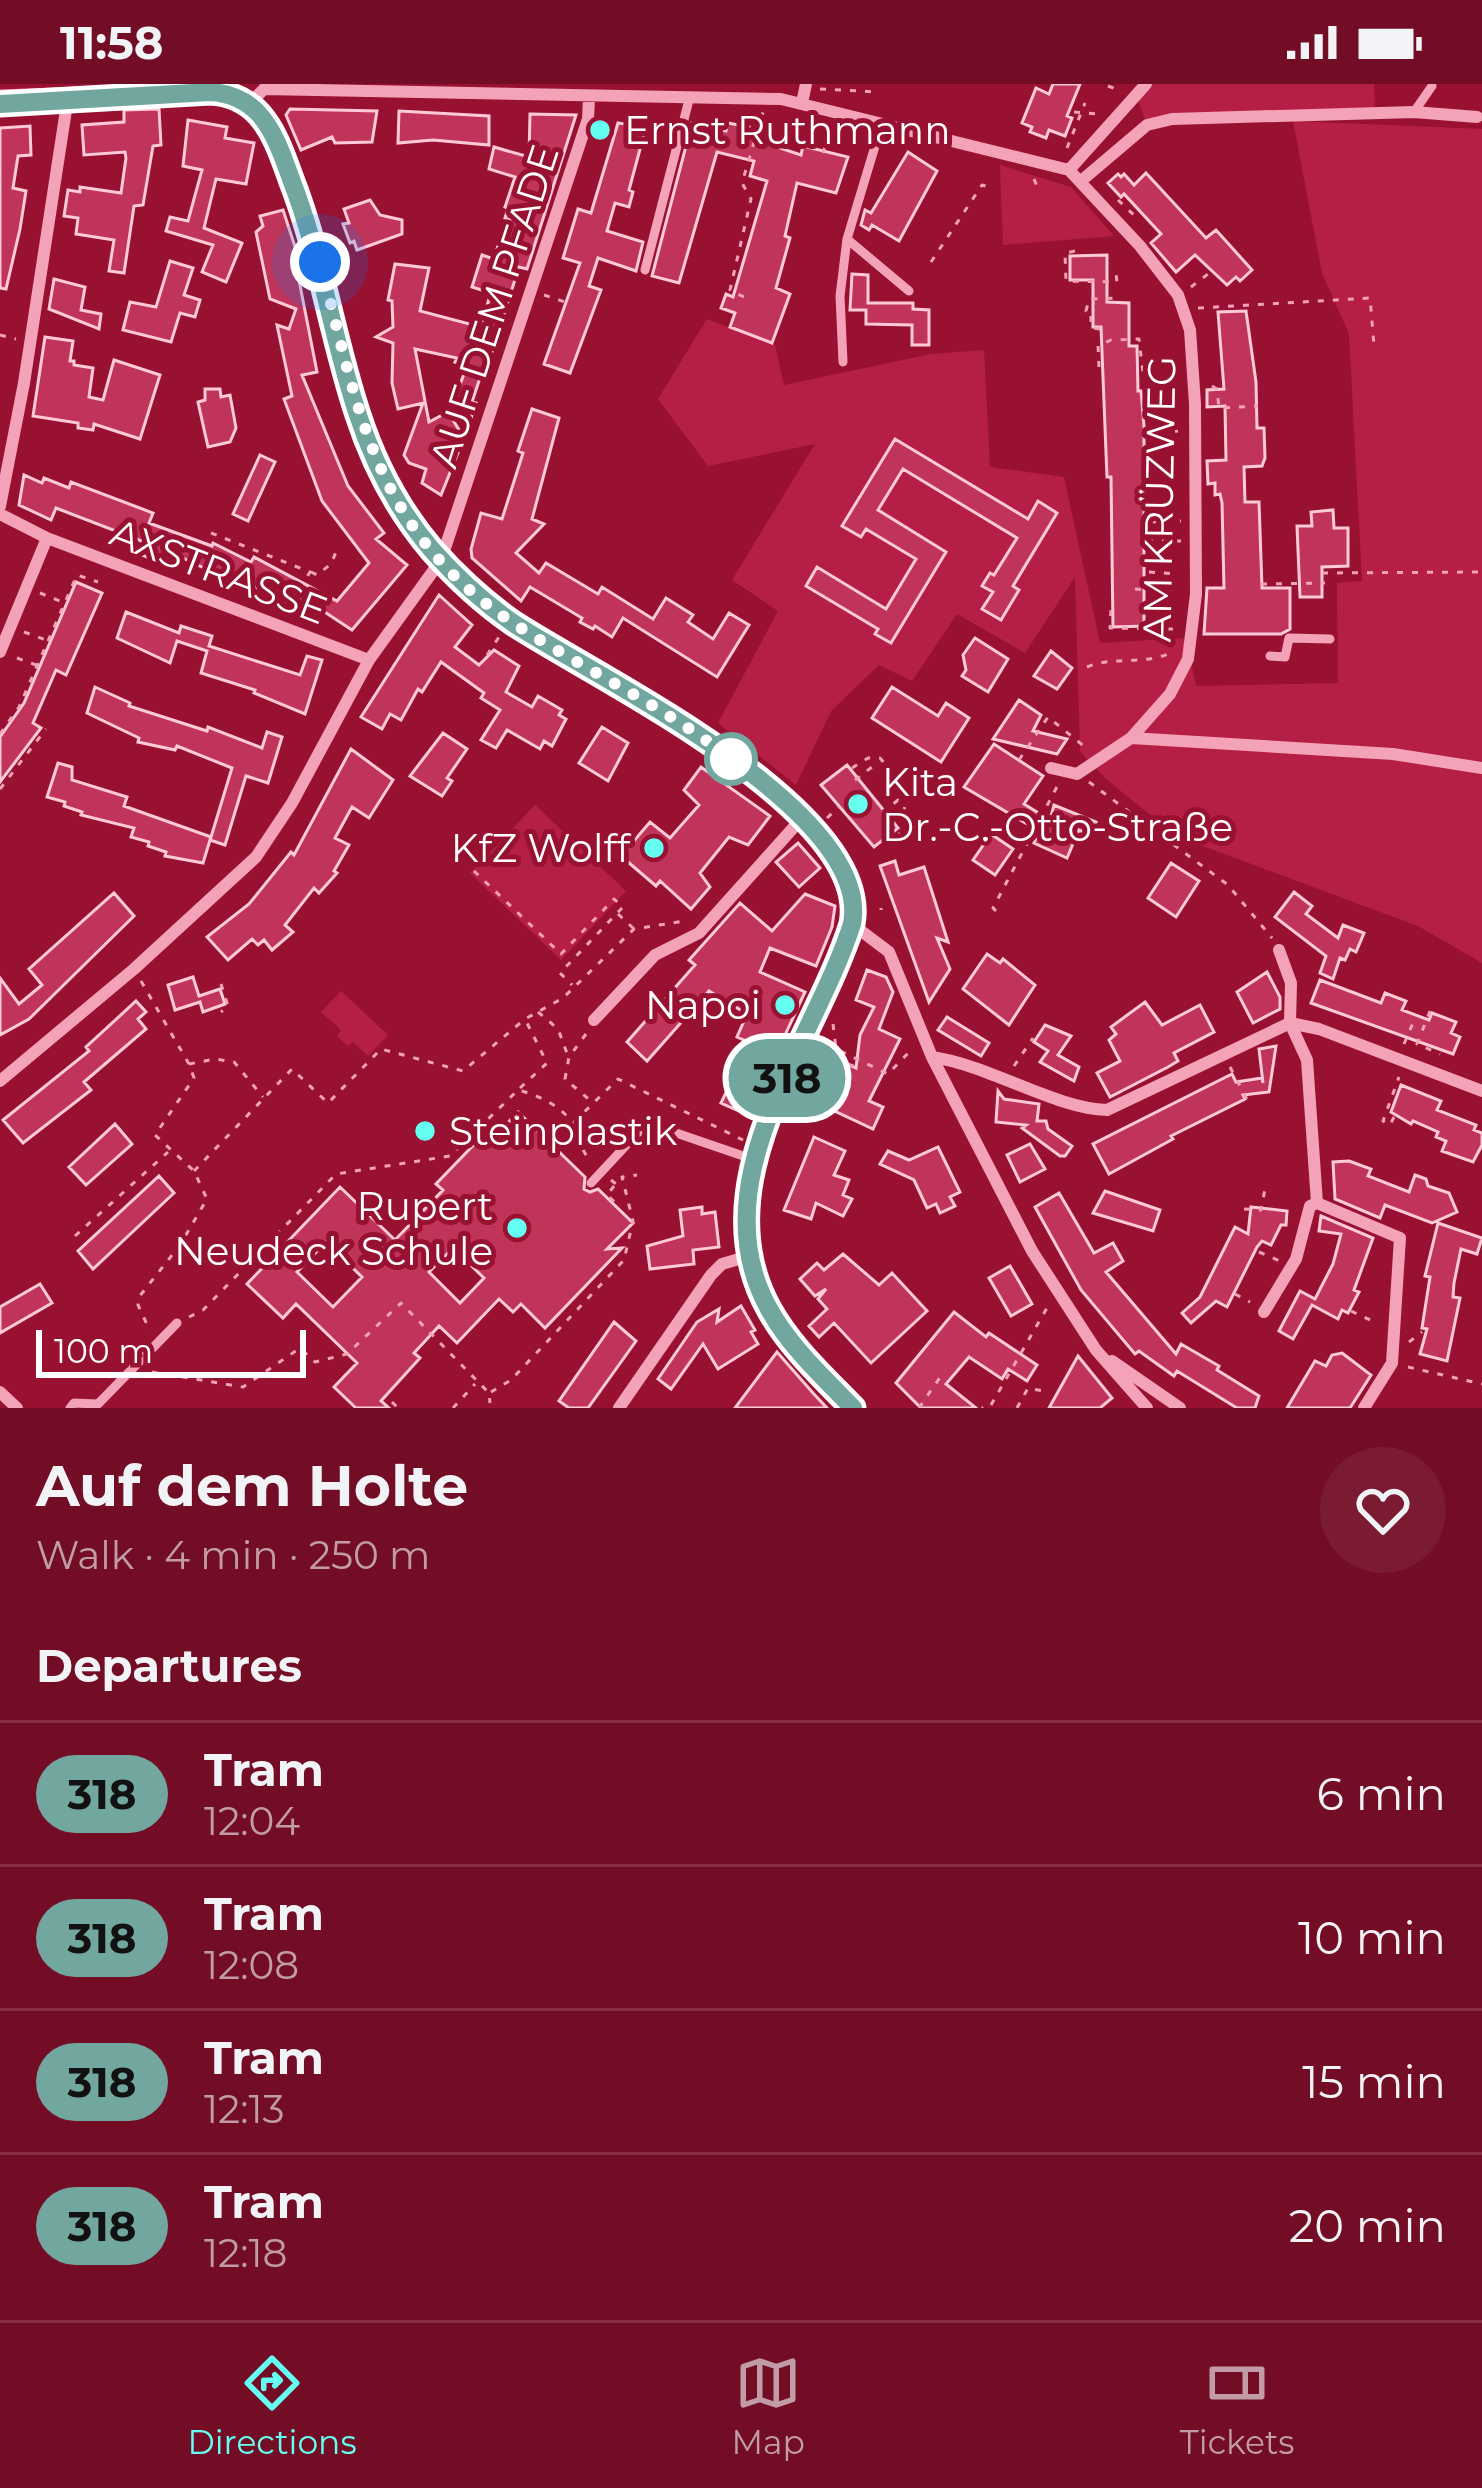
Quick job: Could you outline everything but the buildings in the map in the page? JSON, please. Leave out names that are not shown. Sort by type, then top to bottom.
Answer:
[{"type":"street","points":[[1069,170],[1146,84]]},
{"type":"street","points":[[802,103],[806,85]]},
{"type":"street","points":[[0,100],[231,95],[265,89],[490,89],[589,98],[802,103],[1069,170],[1181,302]]},
{"type":"street","points":[[244,94],[279,148],[301,204],[350,388],[371,449],[405,514],[441,560],[497,611],[709,742],[813,819],[848,874],[855,903],[852,924],[751,1151],[747,1205],[749,1256],[758,1286],[784,1334],[853,1408]]},
{"type":"street","points":[[0,510],[68,97]]},
{"type":"street","name":"AUF DEM PFADE","points":[[0,1081],[134,969],[264,847],[369,660],[441,560],[588,119],[589,98]]},
{"type":"street","points":[[1081,181],[1148,125],[1172,119],[1414,112],[1477,117]]},
{"type":"street","name":"AM KRÜZWEG","points":[[1051,768],[1077,774],[1131,738],[1176,686],[1188,659],[1196,594],[1195,404],[1190,330],[1181,302]]},
{"type":"street","name":"AXSTRASSE","points":[[0,510],[47,538],[369,660]]},
{"type":"street","points":[[0,651],[47,538]]},
{"type":"street","points":[[1131,738],[1393,754],[1482,768]]},
{"type":"street","points":[[594,1020],[656,955],[711,922],[813,819]]},
{"type":"street","points":[[852,924],[889,952],[932,1057],[1031,1252],[1096,1350],[1147,1408]]},
{"type":"street","points":[[1280,950],[1291,983],[1290,1023],[1307,1060],[1316,1202]]},
{"type":"street","points":[[932,1057],[960,1061],[1078,1105],[1107,1110],[1290,1023],[1319,1029],[1482,1091]]},
{"type":"street","points":[[1265,1311],[1291,1267],[1310,1206],[1316,1202]]},
{"type":"street","points":[[1316,1202],[1400,1238],[1392,1363],[1364,1408]]},
{"type":"street","points":[[619,1408],[711,1275],[722,1264],[749,1256]]},
{"type":"street","points":[[1096,1350],[1180,1408]]},
{"type":"street","points":[[0,1392],[17,1408]]},
{"type":"lane","points":[[1414,112],[1432,86]]},
{"type":"lane","points":[[645,270],[689,100]]},
{"type":"lane","points":[[843,362],[840,296],[847,239],[882,123]]},
{"type":"lane","points":[[847,239],[909,291]]},
{"type":"lane","points":[[1270,656],[1286,656],[1288,638],[1330,639]]},
{"type":"lane","points":[[591,1183],[647,1123],[751,1151]]},
{"type":"lane","points":[[70,1408],[74,1403],[98,1404],[177,1323]]},
{"type":"path","points":[[806,85],[878,92]]},
{"type":"path","points":[[1108,86],[1116,89]]},
{"type":"path","points":[[744,297],[730,290],[752,199],[742,183],[766,99]]},
{"type":"path","points":[[1075,128],[1077,113],[1085,103]]},
{"type":"path","points":[[823,153],[836,111]]},
{"type":"path","points":[[1077,113],[1096,114]]},
{"type":"path","points":[[931,262],[982,185],[992,188]]},
{"type":"path","points":[[1075,251],[1065,253],[1066,281],[1117,282],[1116,274],[1123,274]]},
{"type":"path","points":[[1181,302],[1208,274]]},
{"type":"path","points":[[531,290],[565,302]]},
{"type":"path","points":[[1100,329],[1090,328],[1089,299],[1120,298]]},
{"type":"path","points":[[1181,302],[1370,298],[1374,345]]},
{"type":"path","points":[[1099,367],[1098,346],[1111,340],[1139,339],[1143,373]]},
{"type":"path","points":[[1212,386],[1217,388],[1219,408],[1258,406]]},
{"type":"path","points":[[1143,404],[1195,404]]},
{"type":"path","points":[[1145,434],[1195,431]]},
{"type":"path","points":[[1145,475],[1145,470],[1195,471]]},
{"type":"path","points":[[1150,488],[1193,490]]},
{"type":"path","points":[[1147,508],[1148,522],[1194,521]]},
{"type":"path","points":[[211,533],[317,575],[331,564],[336,552]]},
{"type":"path","points":[[1147,540],[1196,541]]},
{"type":"path","points":[[230,551],[233,543]]},
{"type":"path","points":[[266,562],[270,553]]},
{"type":"path","points":[[303,583],[310,572]]},
{"type":"path","points":[[1149,572],[1196,574]]},
{"type":"path","points":[[1322,573],[1482,572]]},
{"type":"path","points":[[2,732],[19,707],[77,575],[98,582]]},
{"type":"path","points":[[1261,584],[1325,583]]},
{"type":"path","points":[[28,588],[66,604]]},
{"type":"path","points":[[1135,589],[1196,594]]},
{"type":"path","points":[[1111,610],[1110,628],[1192,630]]},
{"type":"path","points":[[11,627],[48,641]]},
{"type":"path","points":[[0,651],[38,666]]},
{"type":"path","points":[[1088,667],[1101,661],[1155,660],[1168,654]]},
{"type":"path","points":[[1019,760],[1048,717],[1085,746]]},
{"type":"path","points":[[0,789],[46,729]]},
{"type":"path","points":[[852,768],[868,758],[880,758],[907,790],[909,821],[896,837]]},
{"type":"path","points":[[855,780],[872,767],[868,758]]},
{"type":"path","points":[[1088,782],[1228,885],[1280,950]]},
{"type":"path","points":[[996,911],[993,908],[1056,788]]},
{"type":"path","points":[[881,813],[898,800],[906,807]]},
{"type":"path","points":[[813,819],[839,807]]},
{"type":"path","points":[[474,872],[561,954],[614,899],[622,907],[560,973],[574,987]]},
{"type":"path","points":[[616,913],[634,929]]},
{"type":"path","points":[[194,1171],[292,1069],[328,1103],[381,1049],[463,1071],[525,1019],[574,987],[634,929],[690,920],[711,922]]},
{"type":"path","points":[[134,969],[190,1064],[191,1084],[173,1103],[155,1135],[204,1186],[205,1207],[137,1301],[156,1344]]},
{"type":"path","points":[[221,984],[228,1006],[221,1012]]},
{"type":"path","points":[[1430,1011],[1417,1044],[1441,1054]]},
{"type":"path","points":[[538,1012],[558,1029],[569,1058]]},
{"type":"path","points":[[202,1310],[336,1174],[450,1156],[547,1063],[525,1019]]},
{"type":"path","points":[[594,1020],[569,1058],[565,1079],[594,1103]]},
{"type":"path","points":[[833,1023],[836,1048],[892,1073],[903,1054],[924,1037]]},
{"type":"path","points":[[1394,1117],[1390,1125],[1383,1121],[1413,1024]]},
{"type":"path","points":[[1006,1078],[1033,1037]]},
{"type":"path","points":[[1223,1054],[1249,1103]]},
{"type":"path","points":[[190,1064],[215,1059],[234,1062],[264,1098]]},
{"type":"path","points":[[837,1071],[843,1063],[854,1066],[860,1060]]},
{"type":"path","points":[[573,1123],[618,1079],[751,1151]]},
{"type":"path","points":[[518,1090],[539,1095],[573,1123],[582,1152]]},
{"type":"path","points":[[75,1236],[170,1150]]},
{"type":"path","points":[[489,1393],[511,1380],[624,1260],[633,1230],[622,1177],[637,1175]]},
{"type":"path","points":[[616,1184],[607,1195],[622,1209],[628,1203]]},
{"type":"path","points":[[1244,1208],[1261,1210],[1265,1189]]},
{"type":"path","points":[[1259,1252],[1291,1267]]},
{"type":"path","points":[[991,1405],[1058,1291]]},
{"type":"path","points":[[1235,1294],[1265,1311]]},
{"type":"path","points":[[133,1368],[243,1387],[300,1348],[315,1363],[347,1354],[401,1304],[489,1393],[490,1403]]},
{"type":"path","points":[[1352,1311],[1395,1333]]},
{"type":"path","points":[[1392,1363],[1482,1384]]},
{"type":"path","points":[[919,1408],[941,1376]]},
{"type":"path","points":[[453,1408],[477,1383]]},
{"type":"path","points":[[1017,1408],[1028,1388],[1043,1391]]},
{"type":"path","points":[[392,1402],[398,1408]]},
{"type":"shaded area","points":[[1146,84],[1374,84],[1375,113],[1147,125],[1137,98]]},
{"type":"shaded area","points":[[1293,121],[1482,129],[1482,963],[1418,926],[1176,836],[1106,779],[1080,751],[1075,577],[1025,653],[957,614],[912,681],[879,665],[831,711],[796,785],[718,723],[778,611],[732,580],[815,444],[708,466],[658,399],[707,319],[775,345],[784,385],[931,354],[984,350],[990,467],[1064,477],[1100,643],[1186,638],[1196,686],[1338,683],[1337,583],[1362,581],[1349,334],[1322,273]]},
{"type":"shaded area","points":[[1000,165],[1071,187],[1114,236],[1003,245]]},
{"type":"shaded area","points":[[535,805],[626,891],[561,960],[470,873]]},
{"type":"shaded area","points":[[341,991],[388,1035],[368,1056],[353,1042],[348,1046],[337,1036],[341,1030],[321,1012]]},
{"type":"tram line","points":[[0,96],[214,92],[251,108],[276,141],[303,211],[364,432],[392,491],[428,545],[466,586],[502,614],[721,750],[776,793],[820,836],[847,881],[852,924],[770,1114],[754,1163],[747,1212],[751,1261],[769,1309],[797,1349],[853,1408]]},
{"type":"tram line","name":"318","points":[[0,104],[219,92],[258,114],[279,148],[309,227],[366,437],[386,484],[427,544],[497,611],[649,703],[749,772],[794,809],[841,861],[854,897],[852,924],[759,1146],[746,1224],[754,1276],[769,1310],[784,1334],[853,1408]]},
{"type":"place","name":"Ernst Ruthmann","points":[[600,130]]},
{"type":"place","name":"Kita Dr.-C.-Otto-Straße","points":[[858,804]]},
{"type":"place","name":"KfZ Wolff","points":[[654,848]]},
{"type":"place","name":"Napoi","points":[[785,1005]]},
{"type":"place","name":"Steinplastik","points":[[425,1131]]},
{"type":"place","name":"Rupert Neudeck Schule","points":[[517,1228]]},
{"type":"route","points":[[320,262],[366,437],[386,484],[427,544],[497,611],[731,759]]}]
